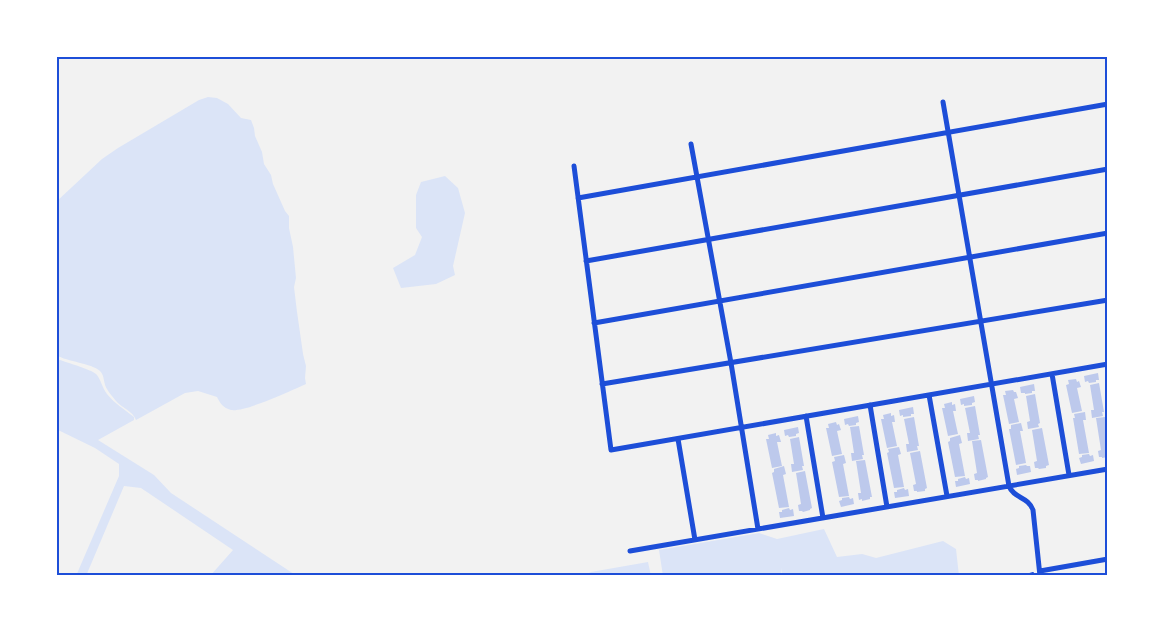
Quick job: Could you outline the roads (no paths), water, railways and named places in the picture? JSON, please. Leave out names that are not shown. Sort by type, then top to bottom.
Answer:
[{"type":"street","points":[[943,102],[1009,486],[1012,493],[1027,501],[1033,510],[1040,574],[1108,559]]},
{"type":"street","points":[[578,198],[1108,104]]},
{"type":"street","points":[[692,144],[758,529]]},
{"type":"street","points":[[574,166],[611,450],[1108,364]]},
{"type":"street","points":[[586,261],[1108,169]]},
{"type":"street","points":[[594,323],[1108,233]]},
{"type":"street","points":[[602,384],[1108,300]]},
{"type":"street","points":[[1052,374],[1069,475]]},
{"type":"street","points":[[929,395],[946,496]]},
{"type":"street","points":[[870,405],[887,507]]},
{"type":"street","points":[[806,416],[823,518]]},
{"type":"street","points":[[678,439],[695,540]]},
{"type":"street","points":[[630,551],[1108,469]]}]
